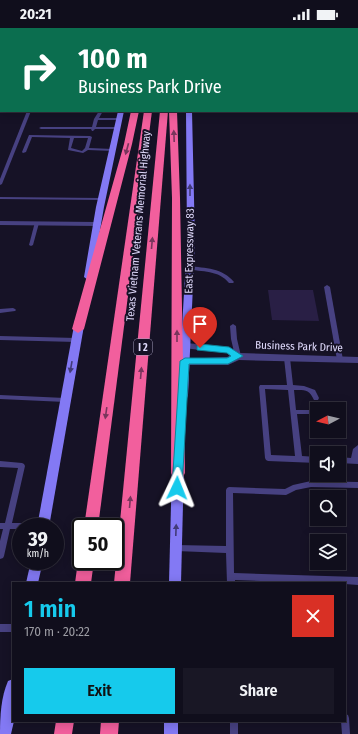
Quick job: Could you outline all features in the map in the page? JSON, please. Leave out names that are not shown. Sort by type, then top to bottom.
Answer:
[{"type":"highway","points":[[345,28],[358,28]]},
{"type":"highway","points":[[77,334],[128,144],[135,112]]},
{"type":"highway","name":"Texas Vietnam Veterans Memorial Highway","points":[[92,518],[148,112]]},
{"type":"highway","name":"Texas Vietnam Veterans Memorial Highway","points":[[122,582],[164,112]]},
{"type":"highway","points":[[173,112],[176,198],[178,473]]},
{"type":"highway","points":[[83,582],[85,570]]},
{"type":"highway","points":[[63,734],[65,722]]},
{"type":"highway","points":[[109,734],[110,722]]},
{"type":"main road","points":[[45,518],[97,224],[121,112]]},
{"type":"main road","name":"East Expressway 83","points":[[175,582],[178,473],[189,268],[189,112]]},
{"type":"main road","points":[[32,582],[35,570]]},
{"type":"main road","points":[[4,734],[12,691]]},
{"type":"main road","points":[[171,722],[171,734]]},
{"type":"street","points":[[0,223],[97,224]]},
{"type":"street","name":"Business Park Drive","points":[[186,346],[229,350],[238,356]]},
{"type":"street","name":"Business Park Drive","points":[[185,361],[228,361],[238,356],[358,360]]},
{"type":"lane","points":[[0,184],[29,112]]},
{"type":"lane","points":[[88,149],[96,119],[100,112]]},
{"type":"lane","points":[[96,119],[120,119]]},
{"type":"lane","points":[[41,128],[118,128]]},
{"type":"lane","points":[[24,152],[30,136],[90,137]]},
{"type":"lane","points":[[72,137],[69,150],[83,152],[88,149],[113,150]]},
{"type":"lane","points":[[0,198],[102,199]]},
{"type":"lane","points":[[31,245],[37,223]]},
{"type":"lane","points":[[189,268],[222,273],[228,277],[231,282]]},
{"type":"lane","points":[[327,287],[340,360]]},
{"type":"lane","points":[[0,311],[13,310]]},
{"type":"lane","points":[[233,326],[238,356]]},
{"type":"lane","points":[[0,338],[77,334]]},
{"type":"lane","points":[[287,358],[299,459]]},
{"type":"lane","points":[[310,460],[268,458],[262,388],[309,390],[313,392],[316,398]]},
{"type":"lane","points":[[0,397],[66,400]]},
{"type":"lane","points":[[294,412],[310,412]]},
{"type":"lane","points":[[346,460],[356,461],[355,451],[358,448]]},
{"type":"lane","points":[[0,464],[22,466],[4,526],[0,556]]},
{"type":"lane","points":[[358,485],[304,484],[293,486],[286,492],[229,490],[231,580],[328,582],[358,581]]},
{"type":"lane","points":[[176,548],[230,550]]},
{"type":"lane","points":[[0,628],[12,628]]},
{"type":"lane","points":[[234,722],[234,734]]},
{"type":"lane","points":[[345,722],[346,734]]},
{"type":"building","points":[[268,290],[313,290],[319,321],[272,320]]},
{"type":"route","points":[[177,488],[185,361],[228,361],[238,356],[229,350],[200,348]]}]
